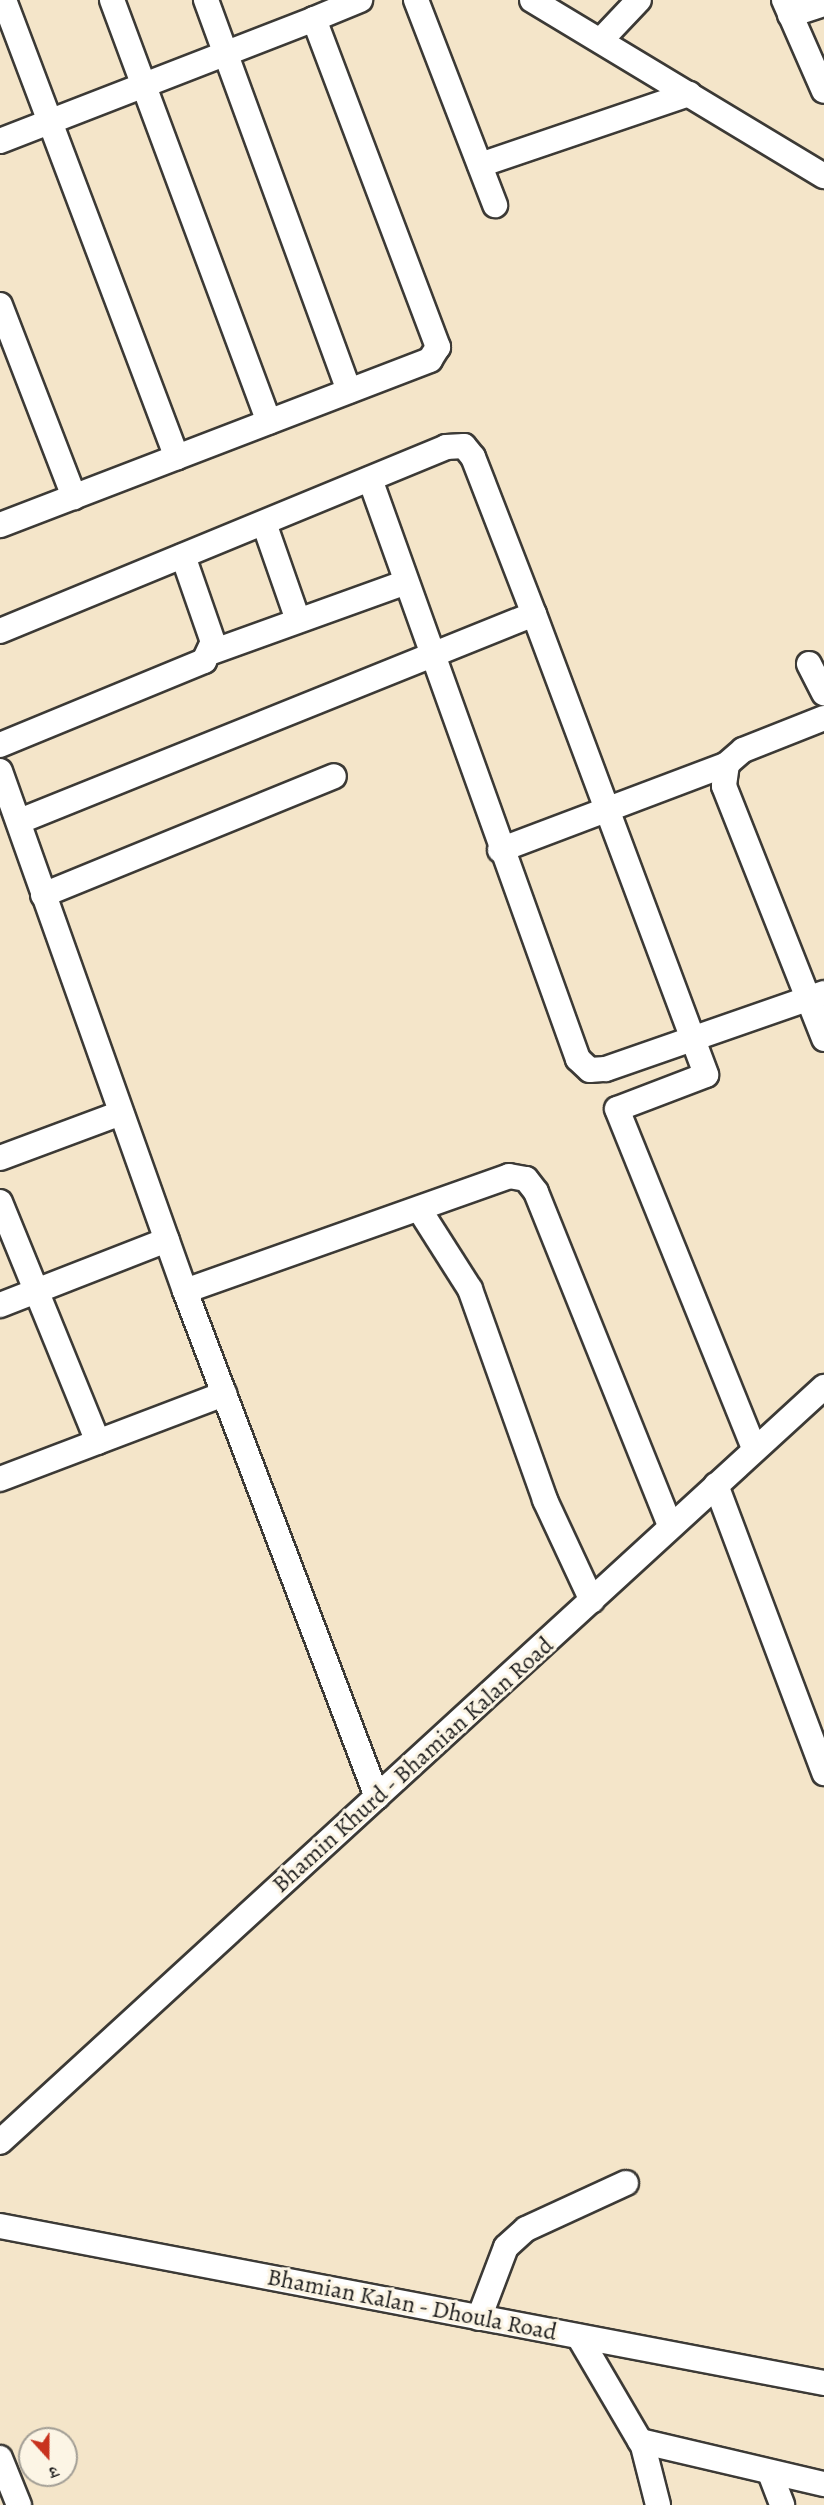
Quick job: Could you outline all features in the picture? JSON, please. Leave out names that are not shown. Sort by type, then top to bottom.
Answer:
[{"type":"street","points":[[4,0],[177,457]]},
{"type":"street","points":[[112,0],[269,422]]},
{"type":"street","points":[[206,0],[350,391]]},
{"type":"street","points":[[0,141],[360,0]]},
{"type":"street","points":[[416,0],[495,205]]},
{"type":"street","points":[[532,0],[824,176]]},
{"type":"street","points":[[601,40],[634,1]]},
{"type":"street","points":[[824,4],[787,7],[824,91]]},
{"type":"street","points":[[0,525],[430,360],[438,347],[314,19]]},
{"type":"street","points":[[480,165],[689,94]]},
{"type":"street","points":[[0,305],[74,497]]},
{"type":"street","points":[[0,632],[446,447],[464,446],[473,457],[534,614],[706,1074],[617,1109],[754,1448]]},
{"type":"street","points":[[370,479],[500,850],[578,1059],[590,1070],[606,1069],[693,1042],[816,996]]},
{"type":"street","points":[[264,523],[298,620]]},
{"type":"street","points":[[183,556],[212,652]]},
{"type":"street","points":[[0,745],[204,660],[212,652],[406,582]]},
{"type":"street","points":[[20,821],[534,614]]},
{"type":"street","points":[[809,664],[824,693]]},
{"type":"street","points":[[500,850],[727,764],[743,750],[824,718]]},
{"type":"street","points":[[727,764],[724,786],[816,996],[824,1039]]},
{"type":"street","points":[[0,771],[20,821],[43,895],[185,1291],[377,1797]]},
{"type":"street","points":[[43,895],[334,776]]},
{"type":"street","points":[[0,1158],[121,1113]]},
{"type":"street","points":[[185,1291],[509,1176],[526,1179],[531,1185],[670,1525]]},
{"type":"street","points":[[0,1202],[34,1292],[98,1442]]},
{"type":"street","points":[[419,1209],[470,1289],[545,1500],[592,1601]]},
{"type":"street","points":[[0,1305],[167,1240]]},
{"type":"street","name":"Bhamin Khurd - Bhamian Kalan Road","points":[[0,2142],[592,1601],[754,1448],[824,1387]]},
{"type":"street","points":[[0,1479],[224,1394]]},
{"type":"street","points":[[716,1485],[824,1773]]},
{"type":"street","points":[[479,2318],[506,2247],[526,2229],[626,2183]]},
{"type":"street","name":"Bhamian Kalan - Dhoula Road","points":[[0,2226],[824,2383]]},
{"type":"street","points":[[579,2337],[627,2426],[642,2442],[658,2505]]},
{"type":"street","points":[[642,2442],[824,2484]]},
{"type":"street","points":[[0,2457],[19,2505]]},
{"type":"street","points":[[770,2473],[782,2505]]}]
